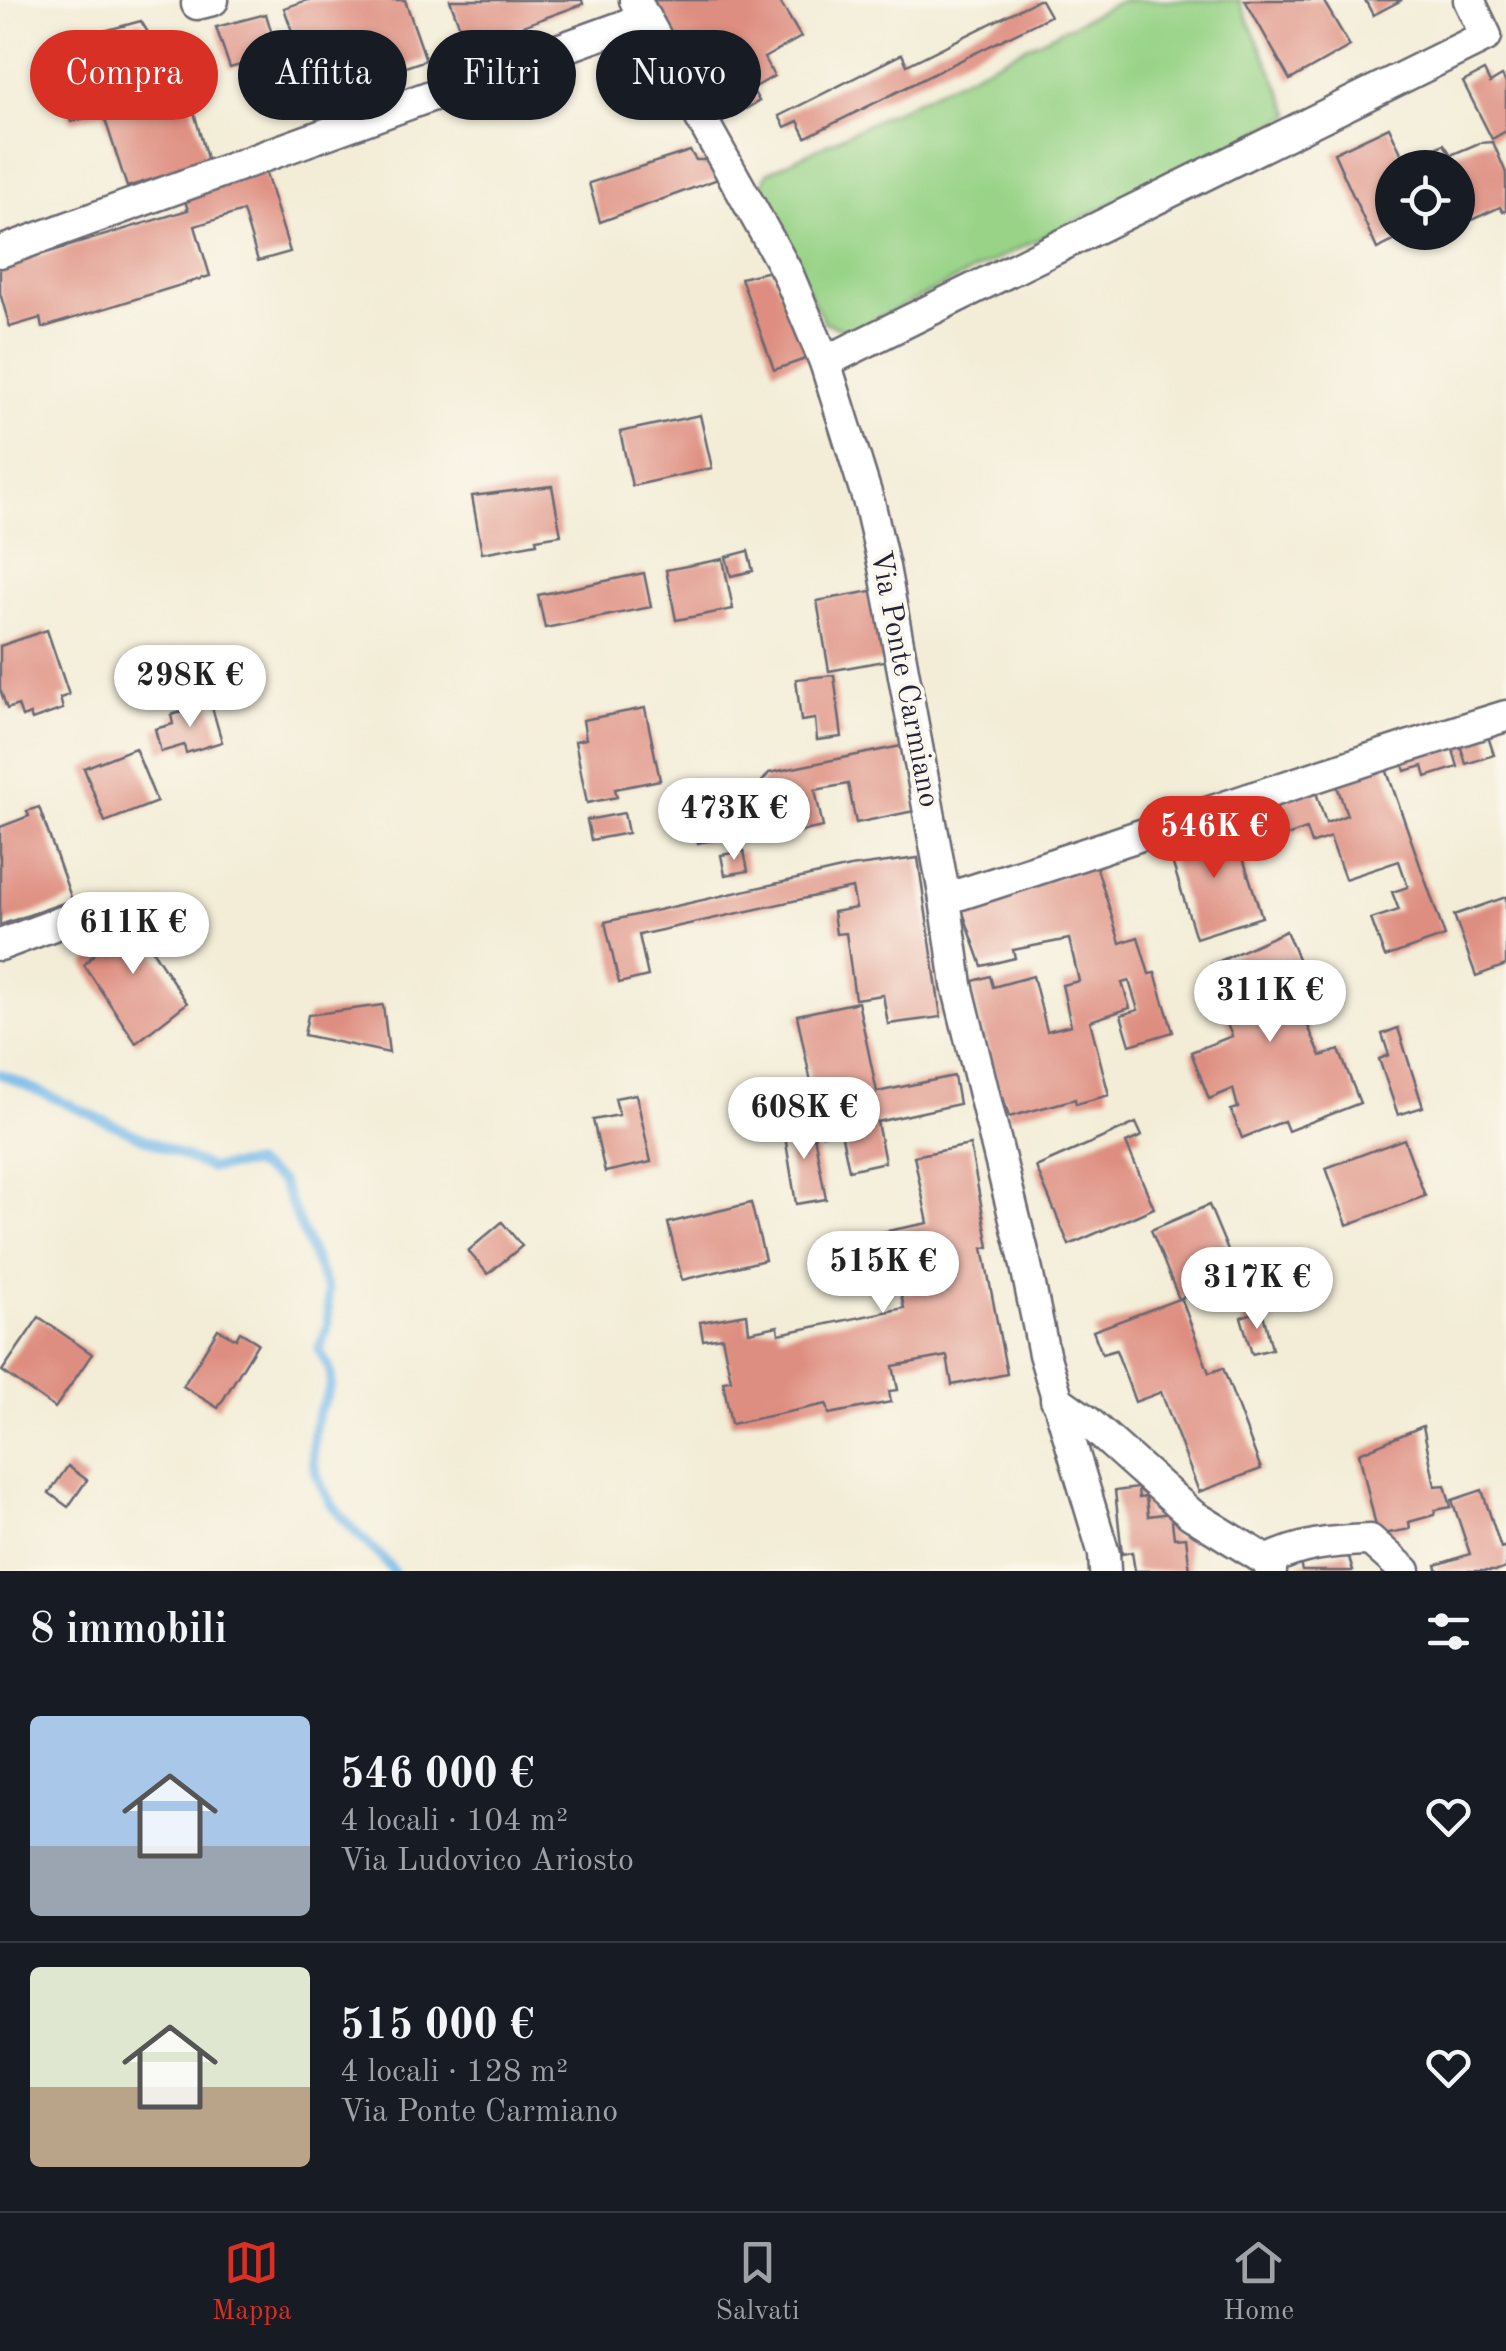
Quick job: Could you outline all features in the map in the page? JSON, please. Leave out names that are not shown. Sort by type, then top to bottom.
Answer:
[{"type":"street","points":[[825,362],[1486,36],[1468,0]]},
{"type":"street","points":[[0,252],[640,9]]},
{"type":"street","name":"Via Ponte Carmiano","points":[[640,9],[787,272],[825,362],[870,506],[945,900],[957,985],[1056,1399],[1104,1554],[1105,1571]]},
{"type":"street","points":[[945,900],[1506,716]]},
{"type":"street","points":[[0,945],[83,914]]},
{"type":"street","points":[[1056,1399],[1087,1421],[1192,1514],[1269,1566],[1288,1551],[1321,1542],[1370,1540],[1405,1571]]},
{"type":"green space","points":[[1123,0],[1239,0],[1292,115],[873,320],[848,331],[824,322],[758,195],[767,173]]},
{"type":"building","points":[[307,0],[405,0],[426,60],[407,67],[407,30],[292,30],[284,8]]},
{"type":"building","points":[[450,0],[582,0],[583,4],[512,30],[461,30]]},
{"type":"building","points":[[650,0],[779,0],[801,37],[764,58],[774,76],[761,84],[761,30],[667,30]]},
{"type":"building","points":[[1038,0],[1050,16],[806,137],[798,121],[785,127],[779,116],[902,54],[907,65]]},
{"type":"building","points":[[1245,0],[1323,0],[1350,46],[1290,80]]},
{"type":"building","points":[[1365,0],[1402,0],[1373,15]]},
{"type":"building","points":[[266,14],[271,30],[238,30],[238,66],[230,68],[216,27]]},
{"type":"building","points":[[141,21],[146,30],[107,30]]},
{"type":"building","points":[[1484,71],[1490,83],[1502,76],[1506,83],[1506,131],[1492,139],[1463,82]]},
{"type":"building","points":[[105,120],[196,120],[208,162],[127,187]]},
{"type":"building","points":[[1389,127],[1400,150],[1375,150],[1375,245],[1334,153]]},
{"type":"building","points":[[1493,142],[1506,173],[1506,211],[1500,207],[1475,218],[1475,150],[1463,150]]},
{"type":"building","points":[[690,151],[696,160],[712,160],[718,179],[600,222],[589,183]]},
{"type":"building","points":[[265,170],[290,252],[258,261],[243,211],[195,226],[210,276],[42,328],[40,318],[10,327],[0,293],[0,267],[188,210],[183,195]]},
{"type":"building","points":[[770,271],[817,355],[774,370],[741,278]]},
{"type":"building","points":[[700,415],[712,468],[632,486],[620,432]]},
{"type":"building","points":[[552,486],[561,535],[482,553],[472,496]]},
{"type":"building","points":[[748,551],[753,571],[731,576],[726,557]]},
{"type":"building","points":[[723,559],[733,609],[676,620],[666,570]]},
{"type":"building","points":[[644,573],[651,607],[545,628],[538,595]]},
{"type":"building","points":[[877,590],[889,660],[829,671],[817,601]]},
{"type":"building","points":[[47,630],[69,695],[60,698],[63,709],[32,720],[30,714],[22,717],[18,705],[7,709],[0,689],[0,646]]},
{"type":"building","points":[[834,675],[842,737],[817,740],[815,719],[801,721],[796,679]]},
{"type":"building","points":[[211,704],[222,742],[186,753],[184,745],[161,752],[155,729],[173,724],[171,715]]},
{"type":"building","points":[[645,708],[660,780],[615,789],[617,797],[587,803],[575,741],[586,739],[583,720]]},
{"type":"building","points":[[1487,733],[1494,755],[1466,764],[1459,741]]},
{"type":"building","points":[[1451,743],[1458,767],[1426,777],[1423,766],[1405,771],[1401,758]]},
{"type":"building","points":[[901,746],[914,811],[856,823],[848,784],[815,790],[823,827],[765,839],[759,812],[753,813],[750,796],[757,795],[769,773]]},
{"type":"building","points":[[135,748],[157,802],[105,822],[84,768]]},
{"type":"building","points":[[1384,763],[1445,936],[1385,957],[1371,919],[1399,910],[1392,892],[1408,887],[1399,861],[1345,879],[1330,837],[1311,844],[1306,829],[1259,846],[1247,813],[1315,789],[1326,823],[1347,815],[1335,780]]},
{"type":"building","points":[[39,807],[72,900],[0,925],[0,827],[29,816],[27,811]]},
{"type":"building","points":[[732,809],[737,835],[698,843],[692,816]]},
{"type":"building","points":[[624,813],[628,833],[591,840],[587,820]]},
{"type":"building","points":[[1232,824],[1262,917],[1196,938],[1167,845]]},
{"type":"building","points":[[744,851],[748,871],[725,875],[721,855]]},
{"type":"building","points":[[918,858],[941,1017],[888,1024],[883,995],[855,999],[846,933],[836,934],[833,912],[856,908],[852,888],[639,935],[648,976],[619,983],[605,922],[850,867]]},
{"type":"building","points":[[1096,865],[1120,943],[1138,937],[1149,974],[1155,973],[1173,1032],[1130,1045],[1121,1015],[1138,1010],[1129,981],[1122,983],[1130,1008],[1090,1021],[1109,1095],[1076,1104],[1075,1099],[1009,1117],[1003,1097],[1000,1098],[970,982],[990,976],[993,987],[1033,976],[1047,1031],[1071,1025],[1062,985],[1079,981],[1069,939],[1013,950],[1015,958],[982,966],[961,907]]},
{"type":"building","points":[[1506,897],[1506,965],[1476,976],[1454,915]]},
{"type":"building","points":[[126,910],[187,1003],[136,1043],[84,965],[106,941],[98,913]]},
{"type":"building","points":[[1286,931],[1306,977],[1290,985],[1321,1056],[1339,1050],[1360,1103],[1288,1131],[1284,1121],[1242,1138],[1231,1110],[1238,1108],[1233,1089],[1209,1099],[1191,1052],[1232,1036],[1211,986],[1219,983],[1211,965]]},
{"type":"building","points":[[858,1002],[877,1092],[954,1076],[959,1104],[877,1122],[885,1162],[849,1170],[841,1132],[822,1135],[797,1015]]},
{"type":"building","points":[[383,1005],[389,1053],[304,1035],[308,1015]]},
{"type":"building","points":[[1398,1028],[1423,1107],[1398,1115],[1379,1059],[1389,1055],[1382,1034]]},
{"type":"building","points":[[636,1094],[651,1162],[605,1172],[593,1120],[619,1115],[615,1098]]},
{"type":"building","points":[[811,1119],[826,1199],[796,1204],[783,1124]]},
{"type":"building","points":[[1136,1123],[1142,1136],[1126,1143],[1154,1208],[1069,1245],[1036,1167]]},
{"type":"building","points":[[1404,1139],[1425,1196],[1347,1225],[1326,1168]]},
{"type":"building","points":[[970,1145],[989,1247],[983,1248],[1007,1374],[952,1385],[947,1356],[893,1366],[898,1390],[889,1391],[891,1402],[829,1414],[827,1404],[731,1424],[723,1381],[731,1380],[722,1337],[703,1340],[700,1322],[747,1314],[749,1332],[778,1326],[779,1334],[904,1308],[901,1294],[922,1290],[918,1265],[889,1270],[882,1232],[928,1223],[914,1156]]},
{"type":"building","points":[[751,1203],[765,1260],[682,1280],[668,1223]]},
{"type":"building","points":[[1209,1205],[1239,1277],[1179,1299],[1151,1230]]},
{"type":"building","points":[[502,1222],[522,1246],[488,1274],[468,1251]]},
{"type":"building","points":[[1181,1298],[1209,1373],[1223,1368],[1261,1469],[1199,1492],[1161,1392],[1135,1402],[1116,1350],[1102,1354],[1093,1331]]},
{"type":"building","points":[[1262,1310],[1272,1349],[1252,1354],[1241,1317]]},
{"type":"building","points":[[39,1317],[92,1354],[55,1408],[2,1371]]},
{"type":"building","points":[[218,1329],[236,1339],[240,1332],[258,1343],[218,1408],[183,1386]]},
{"type":"building","points":[[1423,1426],[1435,1486],[1445,1485],[1451,1507],[1409,1522],[1410,1529],[1378,1535],[1359,1453]]},
{"type":"building","points":[[68,1466],[87,1480],[68,1507],[49,1493]]},
{"type":"building","points":[[1138,1488],[1139,1498],[1146,1497],[1148,1516],[1171,1513],[1174,1538],[1186,1537],[1190,1571],[1135,1571],[1132,1552],[1122,1554],[1115,1491]]},
{"type":"building","points":[[1482,1490],[1501,1548],[1506,1546],[1506,1568],[1438,1571],[1436,1565],[1470,1554],[1452,1500]]},
{"type":"building","points":[[1347,1551],[1353,1571],[1302,1571],[1300,1563]]},
{"type":"waterway","points":[[0,1074],[210,1168],[253,1164],[281,1181],[328,1291],[328,1325],[319,1350],[329,1368],[331,1383],[315,1429],[315,1468],[341,1517],[393,1571]]}]
